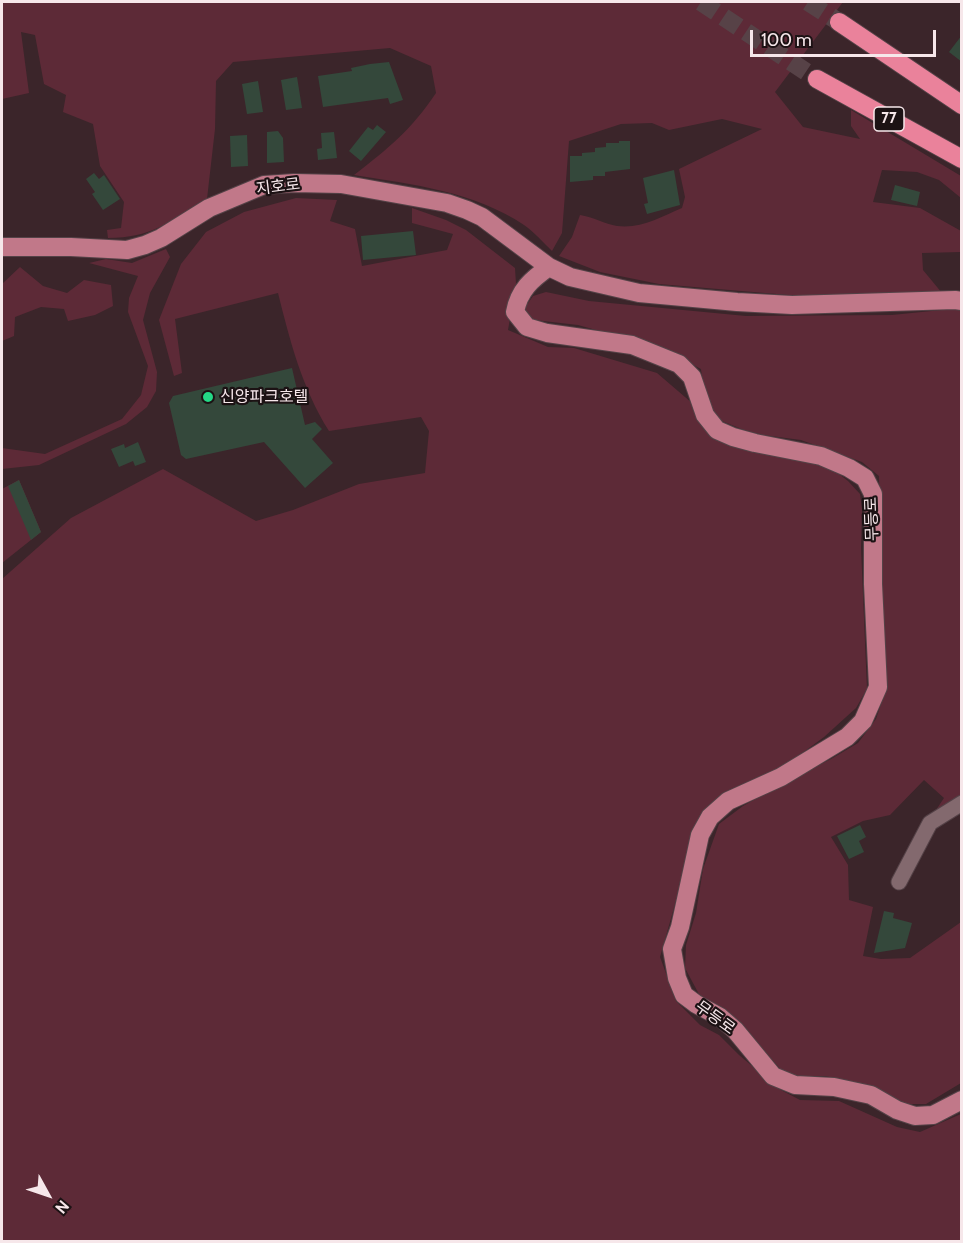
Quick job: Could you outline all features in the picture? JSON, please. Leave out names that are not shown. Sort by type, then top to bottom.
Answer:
[{"type":"highway","points":[[839,22],[962,105]]},
{"type":"highway","name":"77","points":[[817,79],[962,159]]},
{"type":"main road","name":"지호로","points":[[2,247],[127,250],[162,238],[209,208],[264,185],[329,184],[447,203],[467,210],[482,217],[549,267]]},
{"type":"main road","points":[[549,267],[570,277],[604,286],[639,293],[696,298],[792,305],[955,300],[962,302]]},
{"type":"main road","name":"무등로","points":[[549,267],[530,281],[518,299],[515,312],[527,327],[547,333],[632,345],[679,364],[692,377],[705,415],[717,430],[733,437],[821,456],[865,478],[873,494],[873,584],[878,687],[863,721],[847,737],[781,777],[728,801],[710,817],[700,835],[680,927],[672,949],[677,978],[684,995],[720,1017],[735,1030],[773,1076],[795,1085],[834,1087],[871,1095],[897,1110],[915,1116],[933,1115],[962,1100]]},
{"type":"street","points":[[899,882],[930,824],[962,803]]},
{"type":"shaded area","points":[[2,2],[843,2],[775,92],[803,127],[860,139],[851,126],[851,110],[961,176],[961,198],[939,180],[917,172],[882,170],[873,202],[920,208],[961,231],[961,252],[922,253],[923,270],[942,293],[824,298],[659,284],[600,272],[559,256],[572,237],[580,215],[612,225],[634,226],[651,222],[682,208],[685,197],[679,169],[762,129],[722,119],[669,130],[652,123],[621,124],[569,141],[562,233],[552,251],[524,225],[485,205],[442,191],[354,175],[399,138],[436,93],[431,66],[390,48],[233,62],[216,81],[215,129],[207,199],[160,227],[137,235],[108,238],[107,230],[121,228],[124,202],[100,166],[93,124],[63,112],[66,95],[44,84],[35,35],[21,32],[29,93],[2,99]]},
{"type":"shaded area","points":[[296,198],[337,200],[330,221],[355,229],[362,266],[447,250],[453,234],[412,223],[412,208],[466,230],[515,268],[516,284],[508,330],[548,347],[574,348],[657,373],[692,403],[710,430],[831,468],[860,494],[867,689],[856,708],[824,737],[786,765],[718,797],[699,820],[660,957],[676,1001],[700,1025],[719,1035],[781,1090],[800,1100],[839,1101],[897,1127],[920,1132],[961,1114],[961,1241],[2,1242],[2,579],[71,518],[163,469],[256,521],[293,510],[359,484],[425,473],[429,431],[421,417],[329,431],[304,381],[278,293],[175,319],[182,373],[174,376],[159,320],[181,264],[206,232],[244,212]]},
{"type":"shaded area","points":[[166,249],[170,257],[150,293],[143,320],[157,372],[156,391],[147,407],[126,424],[39,465],[2,469],[2,448],[45,454],[122,419],[141,395],[148,366],[128,312],[129,298],[138,276],[89,263],[106,259],[132,263]]},
{"type":"shaded area","points":[[20,267],[43,286],[67,293],[84,280],[111,285],[113,306],[95,315],[68,321],[64,309],[41,307],[15,317],[14,336],[2,341],[2,284]]},
{"type":"shaded area","points":[[546,292],[589,301],[746,316],[892,315],[961,308],[961,799],[934,813],[944,798],[924,780],[890,815],[863,821],[831,837],[848,865],[849,900],[873,907],[863,956],[881,959],[910,958],[961,922],[961,1083],[926,1104],[907,1104],[862,1084],[825,1076],[796,1076],[782,1071],[745,1029],[701,998],[685,968],[686,945],[696,913],[703,869],[719,824],[743,806],[858,743],[876,719],[887,686],[883,647],[879,476],[862,462],[801,440],[763,435],[712,417],[703,388],[701,369],[661,348],[578,325],[526,319],[526,306],[533,296]]},
{"type":"shaded area","points":[[19,480],[41,532],[2,563],[2,489]]},
{"type":"building","points":[[962,35],[962,62],[949,52]]},
{"type":"building","points":[[389,62],[403,100],[390,104],[388,98],[323,107],[318,76]]},
{"type":"building","points":[[297,77],[302,108],[286,110],[281,80]]},
{"type":"building","points":[[258,81],[263,112],[247,114],[242,84]]},
{"type":"building","points":[[377,125],[386,132],[361,161],[349,151],[368,127],[373,130]]},
{"type":"building","points":[[278,131],[283,138],[284,162],[267,163],[267,132]]},
{"type":"building","points":[[334,132],[337,158],[318,160],[317,149],[322,148],[321,133]]},
{"type":"building","points":[[247,135],[248,166],[231,167],[230,136]]},
{"type":"building","points":[[619,141],[630,141],[630,169],[605,172],[605,176],[593,176],[593,180],[570,182],[570,156],[582,156],[582,153],[595,152],[595,148],[606,147],[606,143],[619,143]]},
{"type":"building","points":[[674,170],[680,205],[647,214],[644,204],[648,203],[643,178]]},
{"type":"building","points":[[94,173],[99,179],[104,175],[120,199],[103,210],[92,194],[95,192],[86,179]]},
{"type":"building","points":[[895,185],[920,192],[917,206],[891,200]]},
{"type":"building","points":[[413,231],[416,255],[363,260],[361,236]]},
{"type":"building","points":[[292,368],[305,425],[315,422],[322,429],[312,439],[333,463],[305,488],[264,442],[186,459],[181,455],[169,403],[173,396]]},
{"type":"building","points":[[138,442],[146,462],[135,466],[133,461],[119,467],[111,449],[124,444],[125,448]]},
{"type":"building","points":[[19,480],[41,532],[31,540],[8,486]]},
{"type":"building","points":[[860,825],[866,837],[859,841],[864,852],[849,859],[837,836]]},
{"type":"building","points":[[884,911],[894,913],[893,918],[912,923],[905,948],[874,953]]},
{"type":"tunnel","points":[[701,2],[817,79]]},
{"type":"tunnel","points":[[808,2],[839,22]]},
{"type":"place","name":"신양파크호텔","points":[[208,397]]}]
